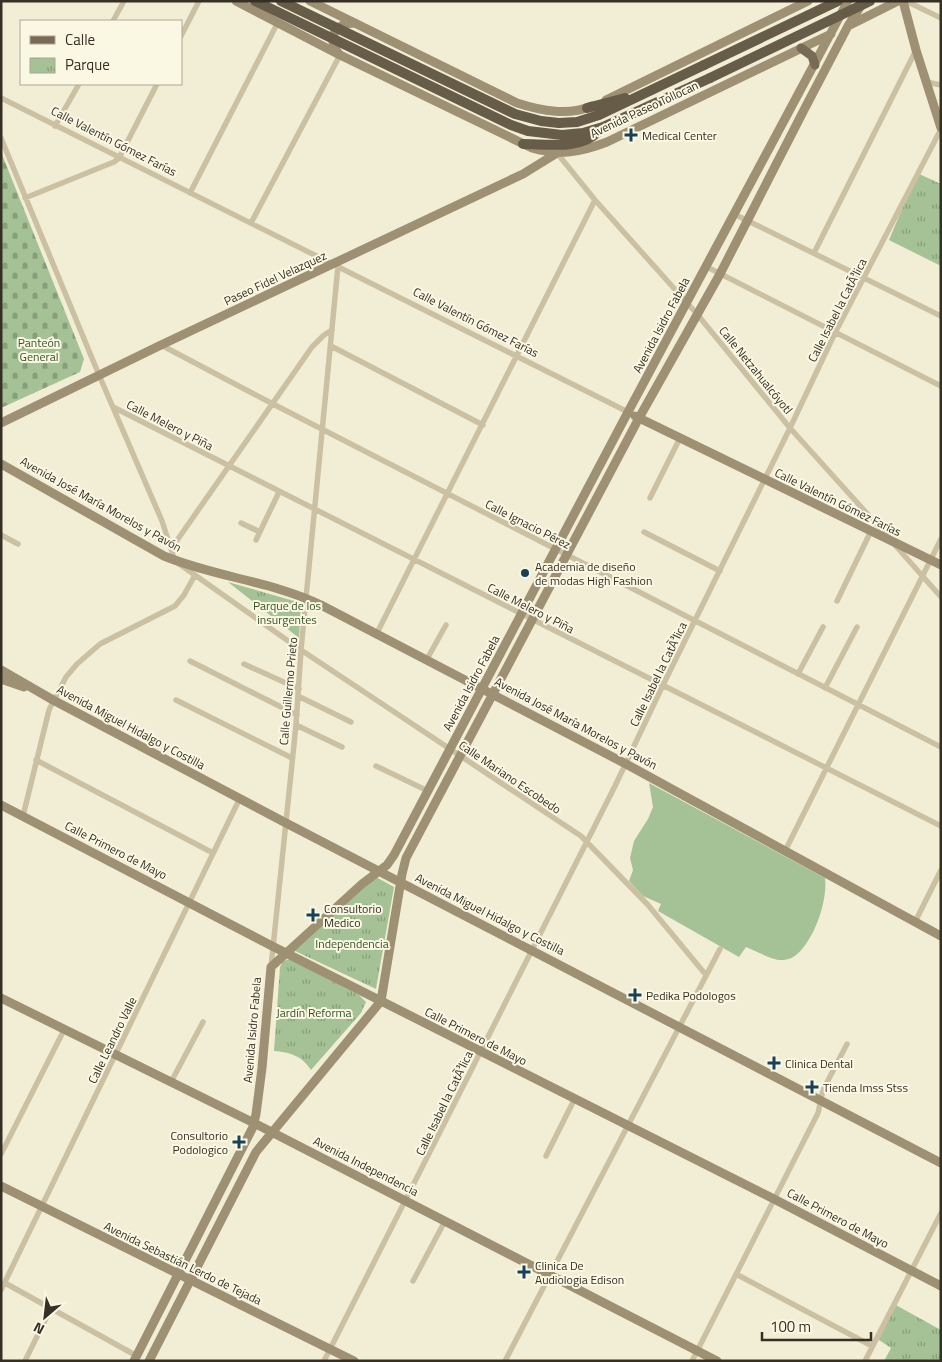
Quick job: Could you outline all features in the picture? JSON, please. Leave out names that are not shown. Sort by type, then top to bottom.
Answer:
[{"type":"highway","name":"Avenida Paseo Tollocan","points":[[254,1],[503,122],[528,131],[562,136],[603,127],[870,1]]},
{"type":"highway","name":"Avenida Paseo Tollocan","points":[[282,1],[515,114],[541,121],[559,123],[577,122],[592,118],[838,1]]},
{"type":"highway","points":[[587,108],[647,92]]},
{"type":"highway","points":[[523,144],[574,143],[587,140],[603,127]]},
{"type":"main road","name":"Avenida Paseo Tollocan","points":[[236,1],[309,40],[523,144],[532,148],[557,153],[576,152],[607,142],[898,1]]},
{"type":"main road","points":[[263,16],[276,10],[282,1]]},
{"type":"main road","name":"Avenida Paseo Tollocan","points":[[313,2],[326,5],[355,22],[498,94],[524,105],[552,111],[569,111],[587,108],[646,81],[808,1]]},
{"type":"main road","name":"Avenida Isidro Fabela","points":[[135,1358],[254,1123],[263,1061],[271,968],[362,884],[391,860],[848,1]]},
{"type":"main road","name":"Avenida Isidro Fabela","points":[[381,1001],[400,882],[406,858],[639,418],[720,274],[848,26],[864,1]]},
{"type":"main road","points":[[902,1],[941,128]]},
{"type":"main road","points":[[299,35],[313,2]]},
{"type":"main road","points":[[309,40],[326,5]]},
{"type":"main road","points":[[796,7],[805,11],[814,20],[815,35],[811,44]]},
{"type":"main road","points":[[340,55],[334,45],[335,33],[339,26],[344,23],[355,22]]},
{"type":"main road","points":[[801,48],[812,56],[815,64]]},
{"type":"main road","points":[[400,84],[410,84],[418,78],[423,70],[424,60],[422,56]]},
{"type":"main road","name":"Paseo Fidel Velazquez","points":[[1,422],[161,345],[336,265],[445,210],[523,174],[557,153]]},
{"type":"main road","name":"Calle Valentín Gómez Farías","points":[[628,412],[941,565]]},
{"type":"main road","name":"Avenida José María Morelos y Pavón","points":[[1,464],[164,556],[306,598],[377,633],[626,764],[941,936]]},
{"type":"main road","name":"Avenida Miguel Hidalgo y Costilla","points":[[1,670],[53,700],[286,823],[380,870],[941,1163]]},
{"type":"main road","name":"Avenida Miguel Hidalgo y Costilla","points":[[1,679],[19,686],[29,687]]},
{"type":"main road","name":"Calle Primero de Mayo","points":[[1,805],[272,946],[574,1100],[774,1199],[941,1286]]},
{"type":"main road","name":"Avenida Independencia","points":[[1,998],[254,1123],[406,1201],[443,1224],[549,1274],[717,1361]]},
{"type":"main road","points":[[149,1361],[250,1163],[271,1132],[381,1001]]},
{"type":"main road","name":"Avenida Sebastián Lerdo de Tejada","points":[[1,1186],[354,1361]]},
{"type":"street","points":[[114,20],[124,1]]},
{"type":"street","points":[[182,34],[199,1]]},
{"type":"street","points":[[906,1],[941,18]]},
{"type":"street","points":[[190,193],[277,24]]},
{"type":"street","points":[[814,252],[916,50]]},
{"type":"street","points":[[251,223],[340,55]]},
{"type":"street","points":[[926,82],[941,85]]},
{"type":"street","points":[[56,126],[78,85]]},
{"type":"street","points":[[24,198],[107,165],[119,158],[156,85]]},
{"type":"street","name":"Calle Valentín Gómez Farías","points":[[1,98],[628,412]]},
{"type":"street","name":"Calle Isabel la CatÃ³lica","points":[[324,1361],[626,764],[835,333],[941,128]]},
{"type":"street","points":[[1,138],[24,198],[162,521],[176,561]]},
{"type":"street","name":"Calle Netzahualcóyotl","points":[[557,153],[595,200],[697,314],[790,428],[941,597]]},
{"type":"street","points":[[377,633],[595,200]]},
{"type":"street","points":[[734,214],[941,316]]},
{"type":"street","name":"Calle Guillermo Prieto","points":[[271,968],[296,725],[301,650],[331,346],[336,265]]},
{"type":"street","points":[[707,267],[941,386]]},
{"type":"street","points":[[171,549],[312,347],[332,330]]},
{"type":"street","name":"Calle Ignacio Pérez","points":[[161,345],[272,404],[941,747]]},
{"type":"street","points":[[331,346],[483,425]]},
{"type":"street","name":"Calle Melero y Piña","points":[[113,407],[414,561],[941,826]]},
{"type":"street","points":[[650,498],[680,438]]},
{"type":"street","points":[[256,540],[279,492]]},
{"type":"street","points":[[241,523],[260,532]]},
{"type":"street","points":[[836,601],[871,531]]},
{"type":"street","points":[[644,532],[720,571]]},
{"type":"street","points":[[1,535],[18,544]]},
{"type":"street","points":[[785,852],[941,539]]},
{"type":"street","name":"Calle Mariano Escobedo","points":[[176,561],[301,650],[586,841],[648,905],[706,975]]},
{"type":"street","points":[[23,816],[53,700],[66,676],[82,659],[108,639],[175,606],[195,575]]},
{"type":"street","points":[[427,660],[446,625]]},
{"type":"street","points":[[798,674],[823,627]]},
{"type":"street","points":[[825,688],[857,627]]},
{"type":"street","points":[[190,661],[296,715]]},
{"type":"street","points":[[244,664],[299,689]]},
{"type":"street","points":[[298,696],[351,722]]},
{"type":"street","points":[[176,700],[292,758]]},
{"type":"street","points":[[296,725],[342,747]]},
{"type":"street","points":[[36,760],[214,853]]},
{"type":"street","points":[[376,766],[428,791]]},
{"type":"street","name":"Calle Leandro Valle","points":[[1,1290],[240,798]]},
{"type":"street","points":[[915,922],[941,870]]},
{"type":"street","points":[[505,1361],[720,949]]},
{"type":"street","points":[[171,1082],[204,1022]]},
{"type":"street","points":[[1,1154],[64,1030]]},
{"type":"street","points":[[692,1361],[818,1113],[823,1090],[847,1044]]},
{"type":"street","points":[[546,1156],[574,1100]]},
{"type":"street","points":[[864,1361],[941,1213]]},
{"type":"street","points":[[413,1281],[443,1224]]},
{"type":"street","points":[[736,1274],[872,1346]]},
{"type":"street","points":[[5,1283],[135,1358]]},
{"type":"street","points":[[25,1361],[51,1308]]},
{"type":"green space","name":"Panteón General","points":[[1,152],[84,359],[80,372],[1,408]]},
{"type":"green space","points":[[917,173],[941,184],[941,262],[939,265],[889,240]]},
{"type":"green space","name":"Parque de los insurgentes","points":[[228,582],[301,603],[299,638]]},
{"type":"green space","points":[[649,783],[825,878],[822,908],[814,930],[803,949],[793,957],[778,960],[746,947],[739,957],[658,911],[661,904],[643,896],[629,881],[633,870],[630,858],[634,841],[653,807]]},
{"type":"green space","name":"Independencia","points":[[376,877],[394,887],[376,989],[295,951]]},
{"type":"green space","name":"Jardín Reforma","points":[[290,959],[359,995],[366,1002],[361,1013],[311,1070],[300,1058],[285,1052],[274,1051],[280,967],[283,961]]},
{"type":"green space","points":[[894,1304],[941,1330],[941,1361],[884,1361],[891,1348],[876,1338]]},
{"type":"place","name":"Medical Center","points":[[631,135]]},
{"type":"place","name":"Academia de diseño de modas High Fashion","points":[[525,573]]},
{"type":"place","name":"Consultorio Medico","points":[[313,915]]},
{"type":"place","name":"Pedika Podologos","points":[[635,995]]},
{"type":"place","name":"Clinica Dental","points":[[774,1063]]},
{"type":"place","name":"Tienda Imss Stss","points":[[812,1087]]},
{"type":"place","name":"Consultorio Podologico","points":[[239,1142]]},
{"type":"place","name":"Clinica De Audiologia Edison","points":[[524,1272]]}]
